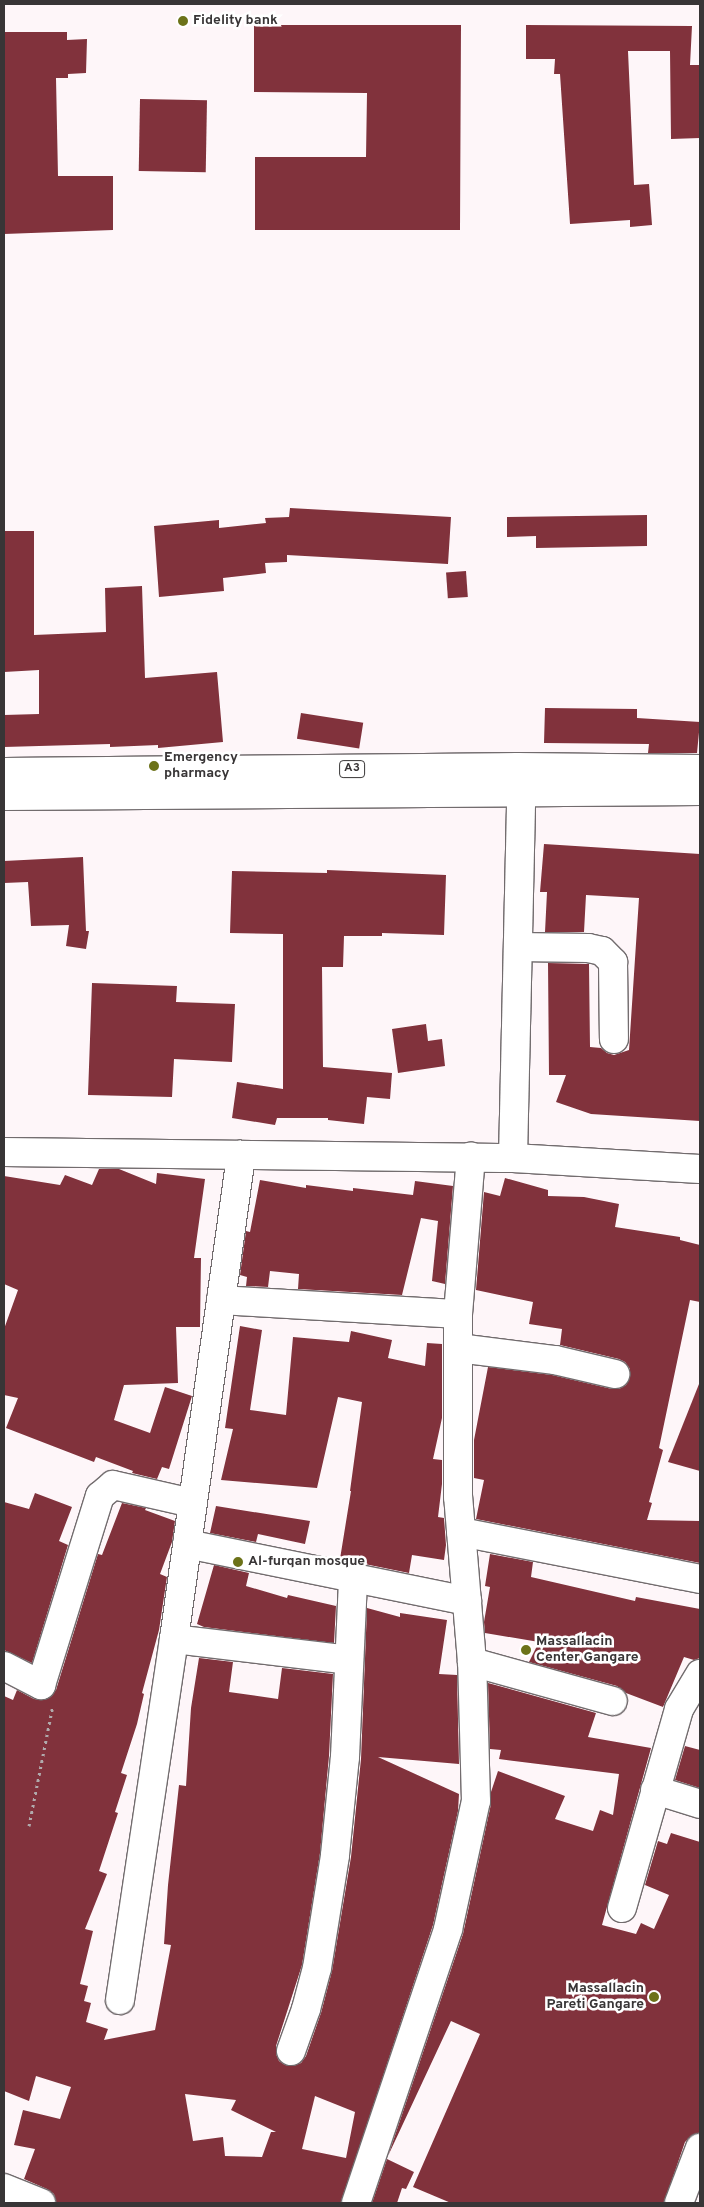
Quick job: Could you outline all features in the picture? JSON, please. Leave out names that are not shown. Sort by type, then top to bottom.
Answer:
[{"type":"main road","name":"A3","points":[[4,772],[508,767],[700,770]]},
{"type":"main road","name":"A3","points":[[4,796],[700,791]]},
{"type":"main road","points":[[513,1158],[521,792]]},
{"type":"main road","points":[[518,947],[588,948],[602,951],[613,962],[614,1039]]},
{"type":"main road","points":[[4,1152],[513,1158],[700,1169]]},
{"type":"main road","points":[[120,2000],[174,1639],[241,1155]]},
{"type":"main road","points":[[356,2203],[448,1929],[476,1802],[472,1662],[458,1497],[458,1314],[471,1158]]},
{"type":"main road","points":[[221,1300],[458,1314]]},
{"type":"main road","points":[[458,1348],[554,1360],[615,1374]]},
{"type":"main road","points":[[4,1666],[41,1685],[100,1496],[113,1485],[192,1504]]},
{"type":"main road","points":[[461,1532],[700,1579]]},
{"type":"main road","points":[[187,1544],[467,1601]]},
{"type":"main road","points":[[291,2051],[306,2009],[317,1968],[335,1855],[345,1757],[353,1578]]},
{"type":"main road","points":[[174,1639],[349,1660]]},
{"type":"main road","points":[[472,1662],[613,1701]]},
{"type":"main road","points":[[622,1908],[655,1790],[690,1711],[700,1674]]},
{"type":"main road","points":[[655,1790],[700,1804]]},
{"type":"main road","points":[[679,2203],[700,2148]]},
{"type":"main road","points":[[4,2188],[41,2203]]},
{"type":"path","points":[[30,1826],[54,1700],[41,1685]]},
{"type":"building","points":[[254,25],[461,25],[460,230],[255,230],[255,157],[366,157],[367,93],[254,92]]},
{"type":"building","points":[[526,25],[692,26],[690,65],[700,65],[700,138],[671,139],[670,51],[628,51],[634,185],[649,184],[652,225],[630,227],[630,220],[570,224],[560,74],[554,74],[555,59],[526,59]]},
{"type":"building","points":[[4,32],[67,32],[67,40],[87,39],[86,73],[68,74],[68,78],[56,78],[58,176],[113,176],[113,230],[4,234]]},
{"type":"building","points":[[140,99],[207,100],[206,172],[139,171]]},
{"type":"building","points":[[290,508],[451,517],[448,564],[287,555],[287,562],[265,563],[266,573],[223,578],[224,591],[159,597],[154,526],[219,520],[219,528],[266,523],[265,518],[289,517]]},
{"type":"building","points":[[647,515],[647,546],[536,548],[536,536],[507,537],[507,517]]},
{"type":"building","points":[[4,531],[34,531],[34,635],[106,632],[105,588],[142,586],[145,678],[217,672],[223,742],[158,748],[158,745],[110,747],[110,744],[4,747],[4,715],[39,714],[39,670],[4,672]]},
{"type":"building","points":[[466,571],[468,597],[448,598],[446,572]]},
{"type":"building","points":[[545,708],[637,709],[637,718],[700,722],[697,753],[648,753],[649,744],[544,743]]},
{"type":"building","points":[[301,713],[363,723],[359,749],[297,739]]},
{"type":"building","points":[[544,844],[700,854],[700,1121],[591,1114],[556,1102],[566,1075],[549,1075],[548,963],[589,964],[590,1047],[601,1048],[607,1053],[614,1055],[629,1050],[639,898],[586,895],[584,932],[545,932],[547,892],[540,892]]},
{"type":"building","points":[[83,857],[86,931],[89,931],[86,949],[66,946],[69,925],[31,926],[28,882],[4,883],[4,861]]},
{"type":"building","points":[[327,870],[446,875],[444,935],[382,933],[382,936],[344,936],[343,967],[322,967],[323,1067],[392,1073],[390,1099],[367,1097],[364,1124],[328,1120],[328,1118],[277,1118],[275,1125],[232,1118],[237,1082],[283,1089],[283,934],[230,933],[232,871],[327,873]]},
{"type":"building","points":[[92,983],[177,986],[176,1002],[235,1004],[232,1062],[174,1059],[172,1097],[88,1095]]},
{"type":"building","points":[[426,1024],[428,1041],[442,1039],[445,1066],[398,1073],[392,1029]]},
{"type":"building","points":[[99,1169],[119,1169],[156,1184],[157,1173],[205,1179],[194,1258],[201,1258],[200,1327],[176,1327],[178,1383],[124,1385],[114,1420],[150,1433],[165,1387],[192,1396],[169,1469],[162,1467],[157,1479],[132,1473],[133,1471],[96,1457],[94,1462],[6,1428],[18,1398],[4,1395],[4,1329],[18,1290],[4,1284],[4,1176],[60,1185],[65,1175],[92,1185]]},
{"type":"building","points":[[505,1178],[548,1190],[548,1196],[584,1197],[619,1204],[615,1227],[680,1237],[680,1240],[700,1245],[700,1302],[690,1300],[659,1448],[663,1450],[649,1502],[652,1503],[647,1520],[700,1521],[700,1563],[476,1519],[484,1480],[474,1478],[474,1440],[488,1367],[552,1375],[612,1389],[619,1389],[626,1385],[630,1377],[630,1369],[625,1362],[560,1345],[562,1329],[529,1324],[533,1302],[476,1290],[484,1192],[500,1196]]},
{"type":"building","points":[[260,1180],[306,1188],[306,1185],[353,1191],[353,1188],[413,1195],[415,1181],[453,1186],[445,1284],[432,1281],[438,1221],[421,1218],[402,1295],[298,1289],[299,1274],[270,1271],[268,1287],[246,1286],[247,1277],[240,1275],[246,1231],[250,1232]]},
{"type":"building","points":[[240,1326],[262,1330],[250,1410],[286,1415],[293,1337],[349,1342],[351,1331],[392,1340],[388,1358],[425,1366],[427,1343],[442,1344],[442,1418],[433,1459],[442,1460],[442,1484],[438,1517],[444,1518],[446,1545],[444,1560],[412,1555],[409,1573],[340,1559],[362,1402],[338,1397],[317,1488],[221,1480],[233,1429],[225,1428]]},
{"type":"building","points":[[700,1384],[700,1471],[668,1462]]},
{"type":"building","points":[[35,1493],[72,1507],[59,1541],[68,1545],[32,1663],[4,1650],[4,1502],[29,1509]]},
{"type":"building","points":[[122,1503],[146,1508],[145,1510],[175,1521],[172,1542],[160,1574],[167,1577],[159,1630],[142,1693],[144,1694],[137,1724],[121,1773],[127,1775],[115,1812],[118,1813],[99,1871],[107,1874],[85,1929],[93,1931],[80,1984],[88,1986],[84,2001],[91,2003],[86,2022],[108,2029],[104,2040],[155,2030],[171,1945],[164,1944],[168,1885],[179,1785],[186,1786],[191,1708],[199,1658],[233,1662],[229,1692],[278,1699],[282,1668],[333,1674],[329,1756],[320,1853],[302,1965],[276,2046],[276,2054],[279,2061],[285,2065],[293,2066],[301,2063],[306,2056],[321,2013],[332,1971],[351,1857],[361,1759],[367,1608],[400,1617],[400,1613],[447,1620],[439,1674],[457,1675],[459,1764],[378,1757],[459,1794],[458,1811],[433,1925],[341,2203],[56,2203],[54,2194],[24,2179],[35,2149],[14,2145],[23,2110],[60,2119],[71,2087],[36,2076],[29,2101],[4,2091],[4,1696],[13,1700],[17,1690],[34,1699],[43,1700],[50,1697],[56,1690],[98,1554],[102,1555]],"holes":[[[185,2094],[236,2100],[231,2110],[276,2132],[271,2132],[262,2157],[225,2156],[223,2137],[193,2141]],[[315,2096],[355,2112],[346,2158],[302,2149]]]},
{"type":"building","points":[[216,1506],[310,1521],[305,1544],[258,1534],[256,1542],[210,1533]]},
{"type":"building","points":[[490,1554],[533,1562],[531,1577],[635,1601],[636,1597],[700,1609],[700,1658],[694,1660],[684,1657],[663,1707],[626,1693],[617,1686],[529,1662],[539,1642],[485,1633],[484,1622],[490,1587],[485,1586]]},
{"type":"building","points":[[214,1565],[249,1573],[246,1586],[287,1598],[288,1595],[336,1606],[334,1643],[204,1627],[197,1624]]},
{"type":"building","points":[[488,1683],[596,1713],[588,1737],[651,1748],[602,1925],[636,1934],[641,1923],[654,1929],[669,1895],[645,1885],[658,1841],[667,1844],[671,1833],[700,1842],[700,2133],[691,2136],[685,2142],[664,2203],[451,2203],[413,2187],[480,2034],[451,2021],[388,2156],[463,1934],[491,1804],[491,1792],[498,1771],[565,1796],[555,1819],[593,1831],[600,1810],[613,1815],[619,1774],[499,1759],[501,1750],[490,1749]]},
{"type":"building","points":[[685,1746],[700,1750],[700,1788],[675,1780]]},
{"type":"building","points":[[387,2159],[414,2172],[406,2189],[402,2188],[397,2203],[372,2203]]},
{"type":"place","name":"Fidelity bank","points":[[183,21]]},
{"type":"place","name":"Emergency pharmacy","points":[[154,766]]},
{"type":"place","name":"Al-furqan mosque","points":[[238,1562]]},
{"type":"place","name":"Massallacin Center Gangare","points":[[526,1650]]},
{"type":"place","name":"Massallacin Pareti Gangare","points":[[654,1997]]}]
